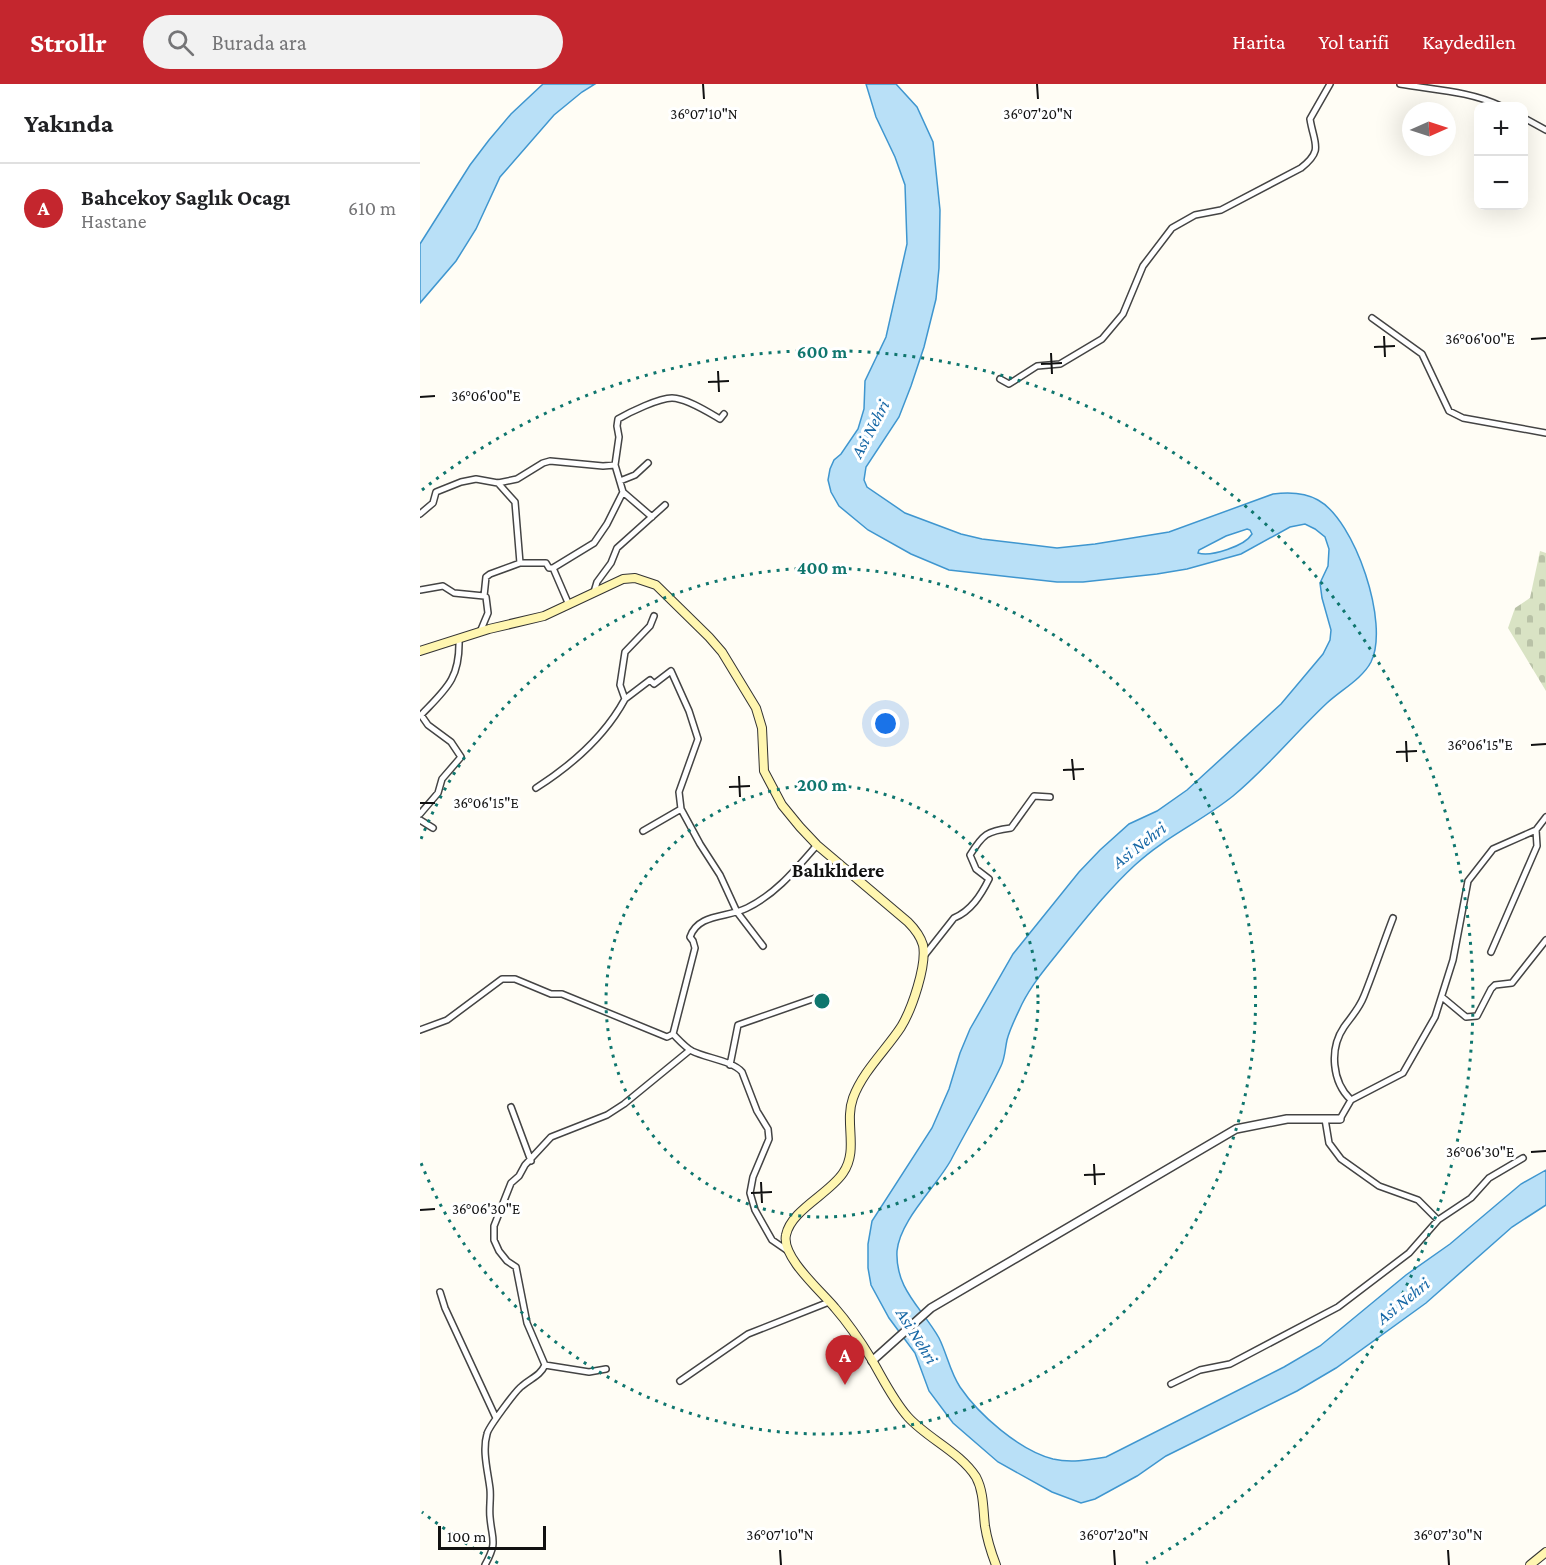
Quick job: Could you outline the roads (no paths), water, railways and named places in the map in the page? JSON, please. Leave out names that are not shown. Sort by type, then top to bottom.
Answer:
[{"type":"main road","points":[[420,651],[480,632],[544,616],[594,592],[631,578],[645,580],[656,585],[722,652],[756,708],[762,728],[764,771],[794,820],[817,845],[915,929],[922,941],[923,958],[906,1018],[866,1074],[853,1098],[850,1120],[851,1151],[847,1167],[835,1183],[794,1220],[786,1235],[788,1251],[859,1340],[901,1408],[976,1478],[983,1499],[987,1538],[996,1565]]},
{"type":"main road","points":[[1530,1565],[1546,1552]]},
{"type":"street","points":[[1000,379],[1009,384],[1037,366],[1060,364],[1102,339],[1122,314],[1143,266],[1172,228],[1196,215],[1221,210],[1301,168],[1312,159],[1316,148],[1310,118],[1330,84]]},
{"type":"street","points":[[1400,84],[1464,93],[1492,102]]},
{"type":"street","points":[[1528,120],[1546,130]]},
{"type":"street","points":[[1372,318],[1422,354],[1449,411],[1463,418],[1546,433]]},
{"type":"street","points":[[652,518],[623,492],[615,465],[619,437],[618,419],[629,412],[672,398],[698,406],[720,419],[724,414]]},
{"type":"street","points":[[420,513],[433,503],[436,492],[476,479],[498,483],[517,479],[550,461],[615,465]]},
{"type":"street","points":[[620,481],[635,475],[648,463]]},
{"type":"street","points":[[498,483],[515,502],[520,563]]},
{"type":"street","points":[[553,568],[594,543],[607,524],[623,492]]},
{"type":"street","points":[[594,592],[597,582],[611,563],[617,548],[665,505]]},
{"type":"street","points":[[480,632],[488,613],[484,596],[486,577],[520,563],[546,563],[549,568],[553,568],[569,605]]},
{"type":"street","points":[[420,590],[443,586],[454,593],[484,596]]},
{"type":"street","points":[[625,699],[620,685],[625,652],[650,626],[654,616]]},
{"type":"street","points":[[420,814],[438,793],[442,779],[461,757],[451,742],[428,725],[421,715],[450,685],[459,656],[459,640]]},
{"type":"street","points":[[536,788],[562,770],[600,735],[612,722],[625,699],[650,681],[654,684],[671,671],[689,711],[698,739],[679,792],[681,809],[720,875],[737,912],[763,946]]},
{"type":"street","points":[[923,958],[954,918],[961,915],[979,898],[989,879],[976,869],[970,855],[981,837],[993,830],[1011,828],[1034,796],[1050,797]]},
{"type":"street","points":[[643,831],[681,809]]},
{"type":"street","points":[[872,1361],[931,1308],[1236,1129],[1287,1119],[1340,1119],[1351,1100],[1403,1073],[1436,1017],[1453,960],[1468,881],[1493,849],[1536,830],[1546,817]]},
{"type":"street","points":[[420,820],[433,828]]},
{"type":"street","points":[[1491,952],[1537,846],[1536,830]]},
{"type":"street","points":[[420,1030],[447,1020],[502,980],[515,979],[551,994],[562,994],[667,1037],[673,1034],[695,948],[690,937],[692,931],[709,918],[745,909],[777,888],[817,845]]},
{"type":"street","points":[[1351,1100],[1343,1092],[1335,1071],[1335,1050],[1343,1028],[1360,1006],[1393,918]]},
{"type":"street","points":[[1442,998],[1466,1017],[1477,1016],[1491,989],[1512,983],[1546,940]]},
{"type":"street","points":[[730,1065],[738,1025],[824,996]]},
{"type":"street","points":[[673,1034],[690,1050],[738,1067],[742,1072],[757,1111],[768,1129],[769,1139],[753,1177],[750,1193],[755,1209],[772,1240],[788,1251]]},
{"type":"street","points":[[485,1565],[492,1552],[494,1538],[490,1517],[486,1436],[491,1423],[520,1387],[541,1373],[544,1365],[527,1323],[516,1267],[499,1251],[495,1240],[494,1226],[511,1183],[550,1137],[607,1115],[624,1104],[690,1050]]},
{"type":"street","points":[[511,1107],[531,1161]]},
{"type":"street","points":[[1325,1119],[1329,1143],[1341,1159],[1379,1186],[1418,1200],[1438,1220]]},
{"type":"street","points":[[1171,1384],[1200,1370],[1230,1364],[1338,1307],[1408,1253],[1438,1220],[1471,1198],[1495,1174],[1523,1158]]},
{"type":"street","points":[[440,1292],[445,1308],[496,1418]]},
{"type":"street","points":[[680,1381],[748,1334],[829,1302]]},
{"type":"street","points":[[544,1365],[589,1372],[606,1369]]},
{"type":"water","points":[[543,84],[595,84],[554,115],[500,177],[476,229],[456,261],[420,303],[420,244],[470,165],[489,140],[511,114]]},
{"type":"water","name":"Asi Nehri","points":[[866,84],[896,84],[917,107],[933,142],[940,210],[939,268],[936,299],[924,347],[899,417],[866,467],[864,480],[867,487],[905,513],[961,534],[982,539],[1057,548],[1169,532],[1273,494],[1307,495],[1332,511],[1345,528],[1365,574],[1376,623],[1376,645],[1371,662],[1362,674],[1327,703],[1258,774],[1233,796],[1159,846],[1125,874],[1098,903],[1026,996],[1010,1031],[1003,1060],[995,1078],[951,1160],[911,1216],[897,1251],[900,1276],[905,1287],[939,1338],[960,1387],[989,1420],[1027,1448],[1053,1459],[1066,1461],[1106,1457],[1284,1367],[1320,1346],[1406,1275],[1450,1244],[1521,1184],[1546,1170],[1546,1205],[1512,1227],[1426,1303],[1336,1368],[1297,1391],[1166,1456],[1137,1476],[1095,1499],[1081,1503],[1052,1492],[998,1462],[953,1423],[929,1391],[915,1353],[889,1318],[871,1285],[868,1244],[872,1221],[932,1128],[949,1089],[970,1029],[1013,954],[1079,872],[1100,850],[1129,824],[1157,811],[1187,790],[1281,704],[1323,654],[1330,640],[1331,630],[1320,583],[1328,566],[1329,549],[1325,537],[1305,524],[1290,527],[1241,554],[1187,569],[1083,582],[1057,582],[949,570],[911,554],[868,530],[839,506],[831,492],[828,480],[830,469],[834,460],[841,454],[858,429],[864,409],[865,381],[886,337],[907,244],[905,185],[876,117]],"holes":[[[1250,530],[1252,534],[1242,543],[1219,552],[1198,553],[1199,550],[1226,536]]]},
{"type":"place","name":"Bahcekoy Saglık Ocagı","points":[[845,1385]]},
{"type":"district","name":"Balıklıdere","points":[[838,870]]}]
